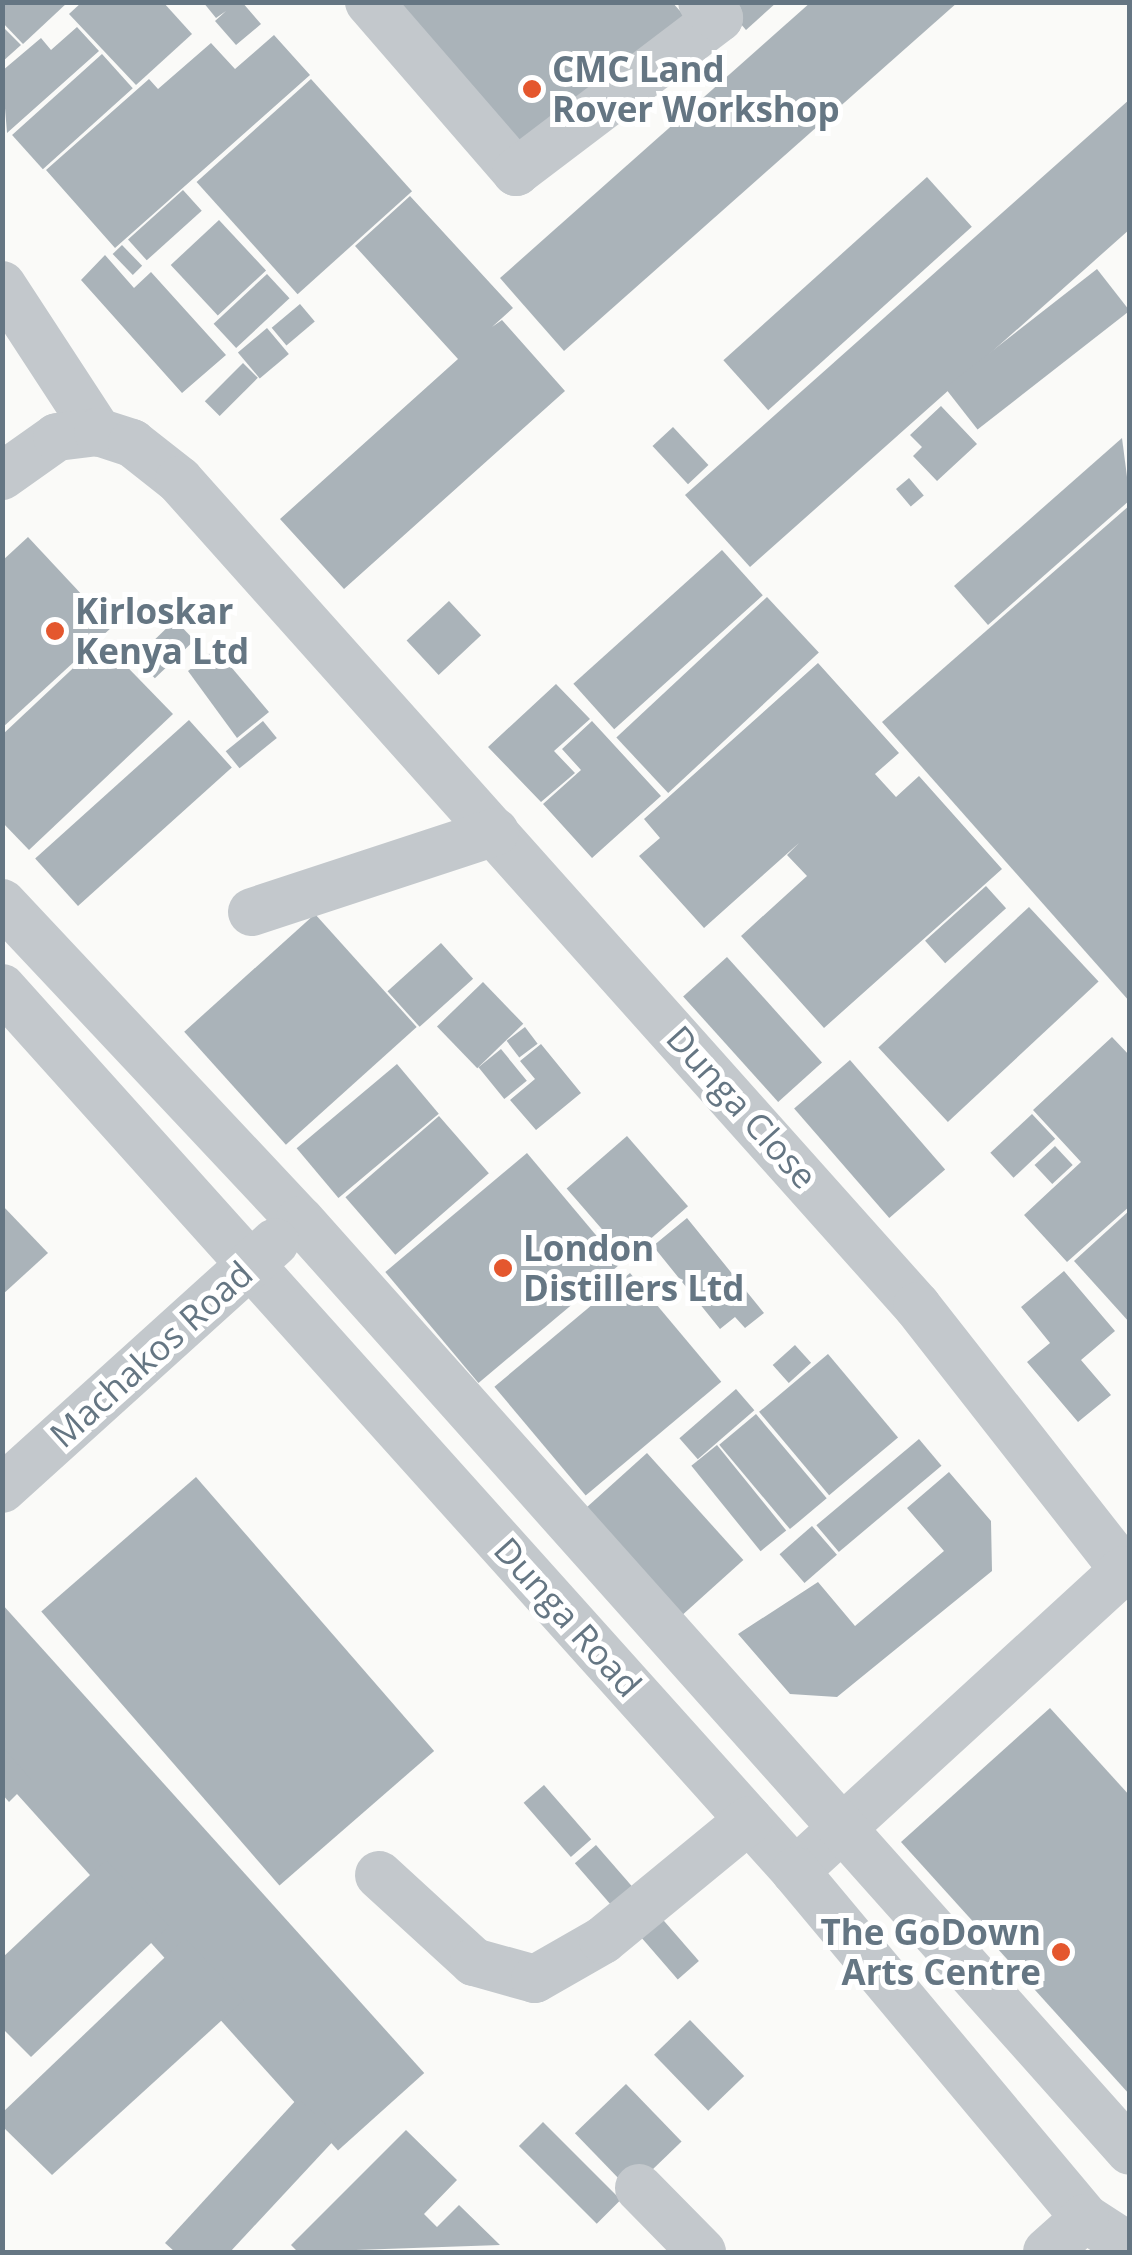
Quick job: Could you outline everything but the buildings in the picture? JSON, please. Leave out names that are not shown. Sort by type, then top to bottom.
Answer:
[{"type":"street","points":[[369,2],[516,172],[719,18],[702,2]]},
{"type":"street","points":[[2,286],[98,432],[57,437],[2,476]]},
{"type":"street","name":"Dunga Close","points":[[98,432],[132,443],[179,480],[917,1306],[1127,1573],[794,1871]]},
{"type":"street","points":[[252,912],[495,832]]},
{"type":"street","name":"Dunga Road","points":[[2,902],[300,1220],[1130,2151]]},
{"type":"street","name":"Dunga Road","points":[[2,988],[794,1871],[1085,2218],[1130,2247]]},
{"type":"street","name":"Machakos Road","points":[[2,1489],[300,1220]]},
{"type":"street","points":[[378,1876],[474,1962],[535,1979],[603,1940],[749,1820]]},
{"type":"street","points":[[639,2188],[702,2252]]},
{"type":"street","points":[[1046,2252],[1085,2218]]},
{"type":"place","name":"CMC Land Rover Workshop","points":[[532,89]]},
{"type":"place","name":"Kirloskar Kenya Ltd","points":[[55,631]]},
{"type":"place","name":"London Distillers Ltd","points":[[503,1268]]},
{"type":"place","name":"The GoDown Arts Centre","points":[[1061,1952]]}]
